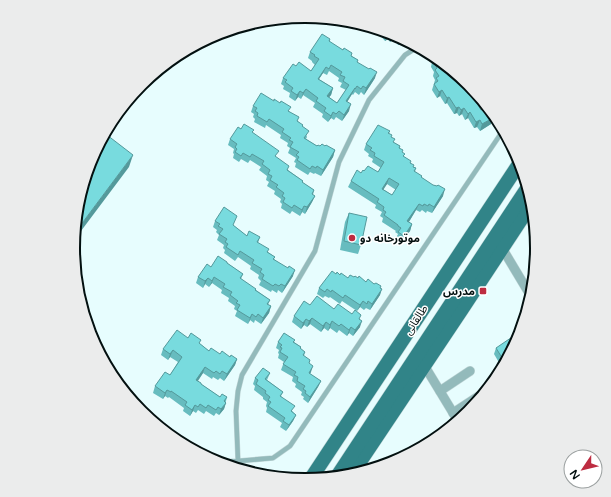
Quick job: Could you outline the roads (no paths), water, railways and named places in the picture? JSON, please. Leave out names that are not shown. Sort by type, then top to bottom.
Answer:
[{"type":"main road","name":"طالقانی","points":[[314,474],[516,168]]},
{"type":"main road","name":"طالقانی","points":[[340,471],[524,193]]},
{"type":"main road","points":[[355,468],[528,210]]},
{"type":"street","points":[[502,248],[527,290]]},
{"type":"street","points":[[424,365],[456,416]]},
{"type":"street","points":[[440,391],[470,371]]},
{"type":"lane","points":[[238,461],[236,411],[238,391],[242,375],[315,251],[339,162],[369,100],[405,55],[413,50]]},
{"type":"lane","points":[[231,461],[273,458],[290,446],[500,135]]},
{"type":"place","name":"موتورخانه دو","points":[[352,238]]},
{"type":"place","name":"مدرس","points":[[483,291]]}]
